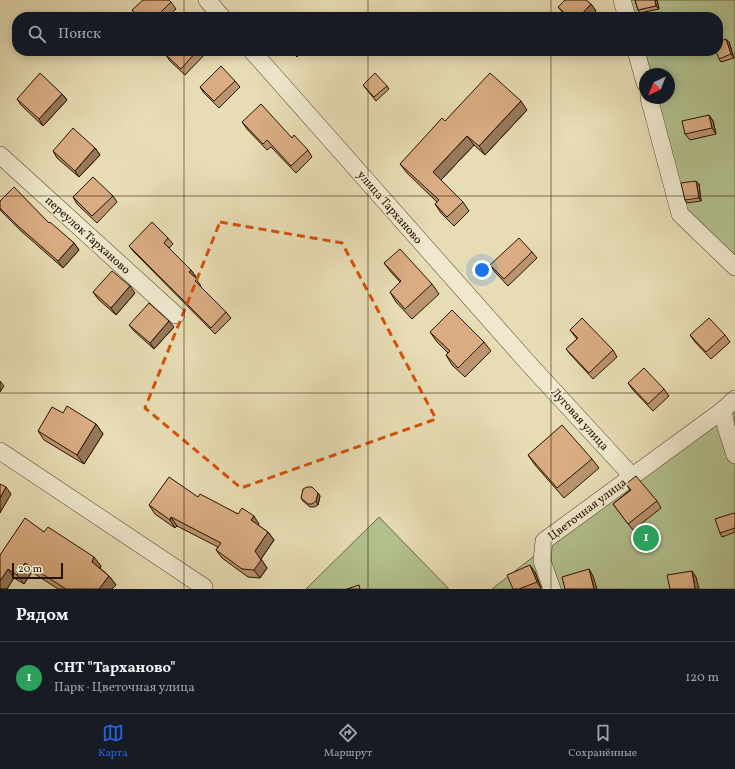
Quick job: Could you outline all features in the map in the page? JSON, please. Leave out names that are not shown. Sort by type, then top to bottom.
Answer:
[{"type":"street","points":[[207,0],[218,12]]},
{"type":"street","points":[[622,0],[626,12]]},
{"type":"street","name":"улица Тарханово","points":[[256,56],[528,363]]},
{"type":"street","points":[[637,56],[641,68]]},
{"type":"street","points":[[651,104],[680,214],[735,267]]},
{"type":"street","name":"переулок Тарханово","points":[[0,154],[176,315]]},
{"type":"street","name":"Луговая улица","points":[[528,363],[631,475]]},
{"type":"street","points":[[729,404],[726,428],[735,455]]},
{"type":"street","name":"Цветочная улица","points":[[552,589],[542,561],[544,541],[631,475],[729,404]]},
{"type":"street","points":[[0,451],[204,587]]},
{"type":"highlighted area","points":[[220,222],[342,243],[436,419],[241,488],[145,408]]},
{"type":"green space","points":[[623,0],[735,0],[735,263],[683,212],[653,104],[675,104],[675,68],[643,68],[640,56],[723,56],[723,12],[627,12]]},
{"type":"green space","points":[[735,404],[735,589],[492,589],[624,486]]},
{"type":"green space","points":[[379,517],[449,589],[306,589]]},
{"type":"building","points":[[143,0],[169,0],[171,2],[161,12],[134,12],[132,10]]},
{"type":"building","points":[[565,0],[586,0],[591,4],[584,12],[564,12],[558,7]]},
{"type":"building","points":[[635,0],[655,0],[656,6],[638,10]]},
{"type":"building","points":[[726,39],[731,54],[719,59],[718,56],[723,56],[723,40]]},
{"type":"building","points":[[167,56],[193,56],[181,69]]},
{"type":"building","points":[[221,66],[235,81],[214,101],[200,87]]},
{"type":"building","points":[[40,73],[62,94],[39,119],[17,99]]},
{"type":"building","points":[[375,73],[387,86],[374,97],[363,85]]},
{"type":"building","points":[[490,73],[521,101],[479,146],[467,136],[433,172],[463,202],[447,217],[435,204],[439,200],[400,164],[442,118],[445,121]]},
{"type":"building","points":[[261,104],[292,138],[294,135],[308,150],[291,166],[267,140],[263,144],[242,122]]},
{"type":"building","points":[[709,115],[712,128],[685,134],[682,121]]},
{"type":"building","points":[[73,128],[95,148],[75,171],[53,151]]},
{"type":"building","points":[[93,177],[113,196],[92,216],[73,197]]},
{"type":"building","points":[[696,181],[699,198],[685,200],[681,183]]},
{"type":"building","points":[[14,187],[49,223],[50,222],[74,243],[58,261],[0,208],[0,201]]},
{"type":"building","points":[[152,222],[168,238],[164,243],[191,270],[189,272],[197,279],[195,281],[226,312],[211,328],[129,246]]},
{"type":"building","points":[[519,238],[532,252],[504,279],[490,265]]},
{"type":"building","points":[[400,249],[432,284],[405,309],[390,292],[401,281],[384,263]]},
{"type":"building","points":[[112,271],[130,286],[111,308],[93,292]]},
{"type":"building","points":[[149,303],[169,321],[150,343],[129,325]]},
{"type":"building","points":[[452,310],[484,342],[458,368],[446,355],[450,351],[430,332]]},
{"type":"building","points":[[582,318],[613,350],[589,373],[566,349],[578,338],[570,330]]},
{"type":"building","points":[[709,318],[725,335],[706,352],[690,335]]},
{"type":"building","points":[[644,368],[664,389],[648,404],[628,383]]},
{"type":"building","points":[[67,406],[96,424],[77,455],[38,431],[52,407],[63,413]]},
{"type":"building","points":[[562,425],[592,459],[557,488],[528,455]]},
{"type":"building","points":[[636,476],[657,501],[628,524],[613,504],[631,490],[626,484]]},
{"type":"building","points":[[169,477],[198,497],[200,494],[238,514],[242,508],[254,516],[251,520],[268,532],[255,551],[261,560],[254,570],[242,569],[216,550],[221,543],[171,517],[170,520],[149,505]]},
{"type":"building","points":[[0,484],[6,487],[0,498]]},
{"type":"building","points":[[312,487],[318,493],[316,501],[312,504],[308,504],[301,498],[303,489]]},
{"type":"building","points":[[734,513],[735,528],[720,533],[715,519]]},
{"type":"building","points":[[25,518],[44,532],[48,527],[94,557],[92,562],[109,576],[99,589],[66,589],[25,563],[17,575],[8,569],[0,581],[0,555]]},
{"type":"building","points":[[530,565],[537,582],[519,589],[513,589],[507,575]]},
{"type":"building","points":[[589,569],[594,589],[565,589],[562,577]]},
{"type":"building","points":[[692,571],[695,589],[670,589],[667,575]]},
{"type":"building","points":[[359,585],[360,589],[347,589]]},
{"type":"place","name":"СНТ \"Тарханово\"","points":[[646,538]]}]
